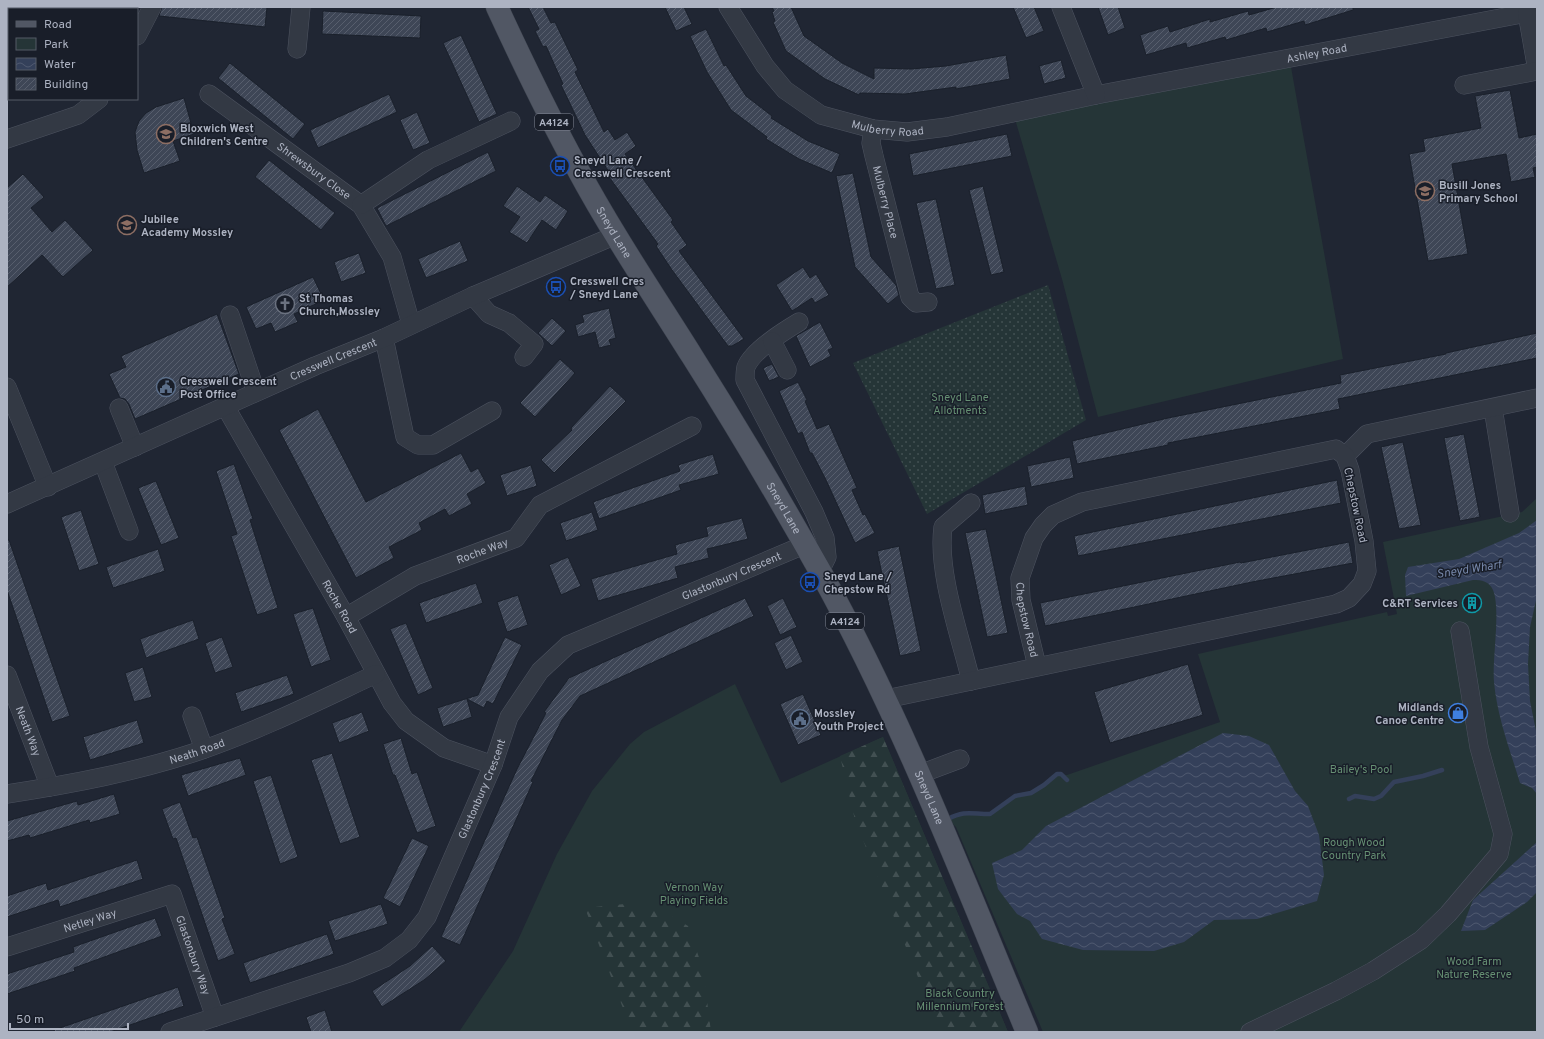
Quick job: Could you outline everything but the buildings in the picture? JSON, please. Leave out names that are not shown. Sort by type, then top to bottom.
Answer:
[{"type":"main road","name":"Sneyd Lane","points":[[497,7],[577,169],[616,235],[725,408],[820,571],[886,699],[920,774],[1027,1032]]},
{"type":"street","points":[[138,34],[152,7]]},
{"type":"street","points":[[298,49],[301,7]]},
{"type":"street","name":"Mulberry Road","points":[[728,7],[765,66],[785,90],[821,115],[873,128],[907,132],[947,127],[1096,95]]},
{"type":"street","points":[[1061,7],[1096,95]]},
{"type":"street","points":[[1464,85],[1537,70],[1532,12]]},
{"type":"street","name":"Ashley Road","points":[[1096,95],[1532,12]]},
{"type":"street","name":"Shrewsbury Close","points":[[209,94],[361,205],[392,257],[411,324]]},
{"type":"street","points":[[7,139],[78,115],[98,100]]},
{"type":"street","name":"Shrewsbury Close","points":[[361,205],[428,160],[505,128]]},
{"type":"street","name":"Mulberry Place","points":[[873,128],[871,143],[910,297],[916,303],[928,302]]},
{"type":"street","name":"Cresswell Crescent","points":[[7,504],[48,487],[256,392],[384,338],[473,296],[616,235]]},
{"type":"street","points":[[473,296],[489,314],[509,323],[534,344],[524,357]]},
{"type":"street","points":[[230,315],[256,392]]},
{"type":"street","points":[[799,322],[751,358],[745,369],[746,380],[754,397],[814,512],[825,538],[827,557],[820,571]]},
{"type":"street","points":[[384,338],[405,438],[418,445],[433,445],[492,411]]},
{"type":"street","points":[[772,341],[787,370]]},
{"type":"street","points":[[7,387],[48,487]]},
{"type":"street","points":[[1345,456],[1367,434],[1537,398]]},
{"type":"street","name":"Roche Road","points":[[225,406],[346,617],[392,703],[406,721],[444,748],[494,765]]},
{"type":"street","points":[[119,408],[135,447]]},
{"type":"street","points":[[1493,408],[1510,513]]},
{"type":"street","name":"Roche Way","points":[[346,617],[415,576],[516,538],[540,505],[692,426]]},
{"type":"street","name":"Chepstow Road","points":[[886,699],[1336,604],[1349,598],[1362,584],[1367,571],[1364,541],[1350,470],[1345,456],[1336,449],[1082,502],[1053,515],[1034,538],[1020,578],[1021,600],[1037,666]]},
{"type":"street","points":[[102,462],[129,531]]},
{"type":"street","points":[[971,503],[944,526],[941,544],[947,584],[971,681]]},
{"type":"street","name":"Glastonbury Crescent","points":[[170,1032],[349,973],[385,958],[409,940],[427,917],[494,765],[508,717],[540,671],[568,645],[804,545]]},
{"type":"street","points":[[1250,1032],[1373,971],[1421,940],[1448,914],[1499,854],[1503,834],[1479,747],[1460,631]]},
{"type":"street","name":"Neath Road","points":[[7,794],[130,771],[204,749],[260,728],[376,674]]},
{"type":"street","name":"Neath Way","points":[[7,675],[50,787]]},
{"type":"street","points":[[192,716],[204,749]]},
{"type":"street","points":[[920,774],[960,759]]},
{"type":"street","name":"Glastonbury Way","points":[[172,894],[215,1017]]},
{"type":"street","name":"Netley Way","points":[[7,947],[172,894]]},
{"type":"green space","points":[[1291,67],[1343,359],[1098,417],[1062,279],[1015,119]]},
{"type":"green space","name":"Sneyd Lane Allotments","points":[[1048,285],[1086,420],[927,514],[853,363]]},
{"type":"green space","name":"Rough Wood Country Park","points":[[1537,498],[1537,1032],[1043,1032],[956,827],[948,819],[964,813],[990,814],[1015,796],[1031,793],[1044,785],[1057,774],[1067,775],[1220,722],[1198,654],[1387,612],[1388,616],[1397,614],[1383,542],[1522,512]]},
{"type":"green space","name":"Vernon Way Playing Fields","points":[[735,684],[781,783],[883,737],[1008,1032],[459,1032],[513,951],[557,854],[592,791],[630,744],[644,732]]},
{"type":"green space","name":"Black Country Millennium Forest","points":[[883,737],[1008,1032],[940,1032],[855,820],[840,756]]},
{"type":"green space","points":[[625,904],[668,914],[688,926],[703,969],[711,1032],[632,1032],[585,908]]},
{"type":"water","name":"Sneyd Wharf","points":[[1537,520],[1537,596],[1530,627],[1528,664],[1530,701],[1537,736],[1537,794],[1532,788],[1520,783],[1504,733],[1498,707],[1494,682],[1496,609],[1493,590],[1485,582],[1473,580],[1406,596],[1405,575],[1408,567],[1459,559],[1519,533]]},
{"type":"water","points":[[1223,733],[1249,736],[1269,745],[1295,791],[1308,806],[1319,835],[1324,875],[1317,901],[1257,919],[1214,920],[1184,942],[1154,951],[1083,950],[1042,939],[1030,921],[1017,914],[998,889],[992,863],[1022,850],[1046,826]]},
{"type":"water","points":[[1537,842],[1537,892],[1527,902],[1485,930],[1461,931],[1473,900]]},
{"type":"waterway","points":[[1349,799],[1355,796],[1374,799],[1381,796],[1394,782],[1423,776],[1442,770]]},
{"type":"waterway","points":[[948,819],[964,813],[990,814],[1015,796],[1031,793],[1044,785],[1057,774],[1061,774],[1067,780]]},
{"type":"place","name":"Bloxwich West Children's Centre","points":[[166,134]]},
{"type":"place","name":"Sneyd Lane / Cresswell Crescent","points":[[560,166]]},
{"type":"place","name":"Busill Jones Primary School","points":[[1425,191]]},
{"type":"place","name":"Jubilee Academy Mossley","points":[[127,225]]},
{"type":"place","name":"Cresswell Cres / Sneyd Lane","points":[[556,287]]},
{"type":"place","name":"St Thomas Church,Mossley","points":[[285,304]]},
{"type":"place","name":"Cresswell Crescent Post Office","points":[[166,387]]},
{"type":"place","name":"Sneyd Lane / Chepstow Rd","points":[[810,582]]},
{"type":"place","name":"C&RT Services","points":[[1472,603]]},
{"type":"place","name":"Midlands Canoe Centre","points":[[1458,713]]},
{"type":"place","name":"Mossley Youth Project","points":[[800,719]]},
{"type":"park label","name":"Bailey's Pool","points":[[1361,769]]},
{"type":"park label","name":"Wood Farm Nature Reserve","points":[[1474,967]]}]
